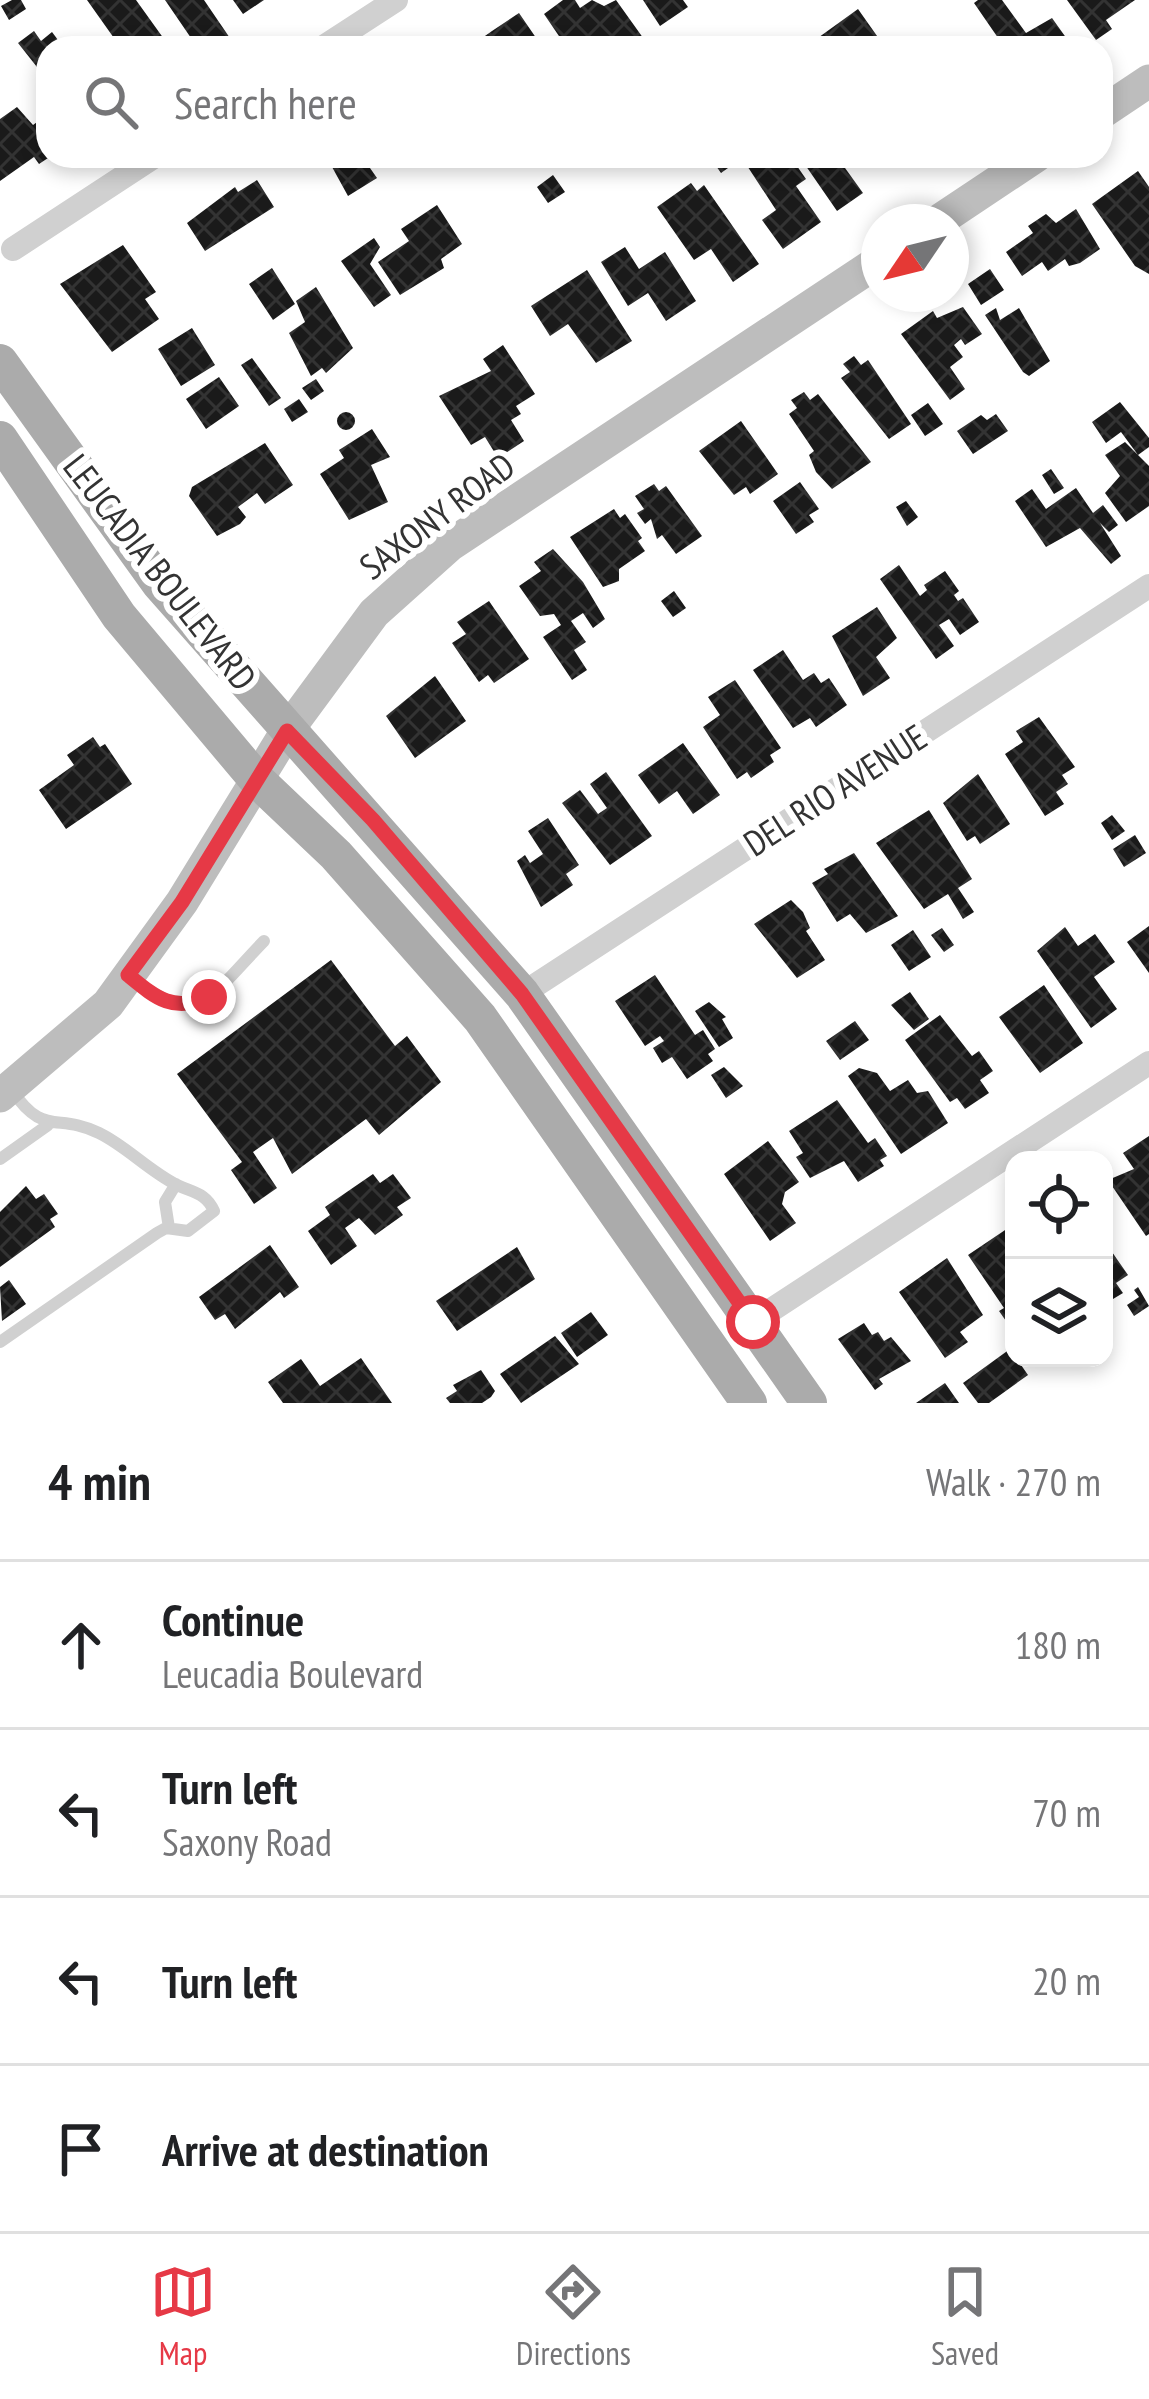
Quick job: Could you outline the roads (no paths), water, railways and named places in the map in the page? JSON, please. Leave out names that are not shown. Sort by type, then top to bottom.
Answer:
[{"type":"main road","name":"LEUCADIA BOULEVARD","points":[[0,362],[159,583],[522,994],[809,1403]]},
{"type":"main road","name":"LEUCADIA BOULEVARD","points":[[0,439],[119,616],[256,779],[336,855],[480,1018],[749,1403]]},
{"type":"street","points":[[340,36],[395,0]]},
{"type":"street","points":[[1113,105],[1149,81]]},
{"type":"street","points":[[13,249],[137,168]]},
{"type":"street","points":[[964,204],[1018,168]]},
{"type":"street","name":"SAXONY ROAD","points":[[5,1092],[108,1004],[182,902],[287,731],[374,613],[451,545],[861,273]]},
{"type":"street","name":"DEL RIO AVENUE","points":[[522,994],[1149,586]]},
{"type":"street","points":[[753,1322],[1149,1063]]},
{"type":"lane","points":[[128,975],[159,1000],[194,1003],[209,997],[264,941]]},
{"type":"lane","points":[[0,1342],[169,1228],[188,1231],[214,1211],[202,1194],[176,1184],[100,1133],[48,1125],[28,1115],[5,1092]]},
{"type":"lane","points":[[0,1159],[48,1125]]},
{"type":"lane","points":[[169,1228],[165,1202],[176,1184]]}]
